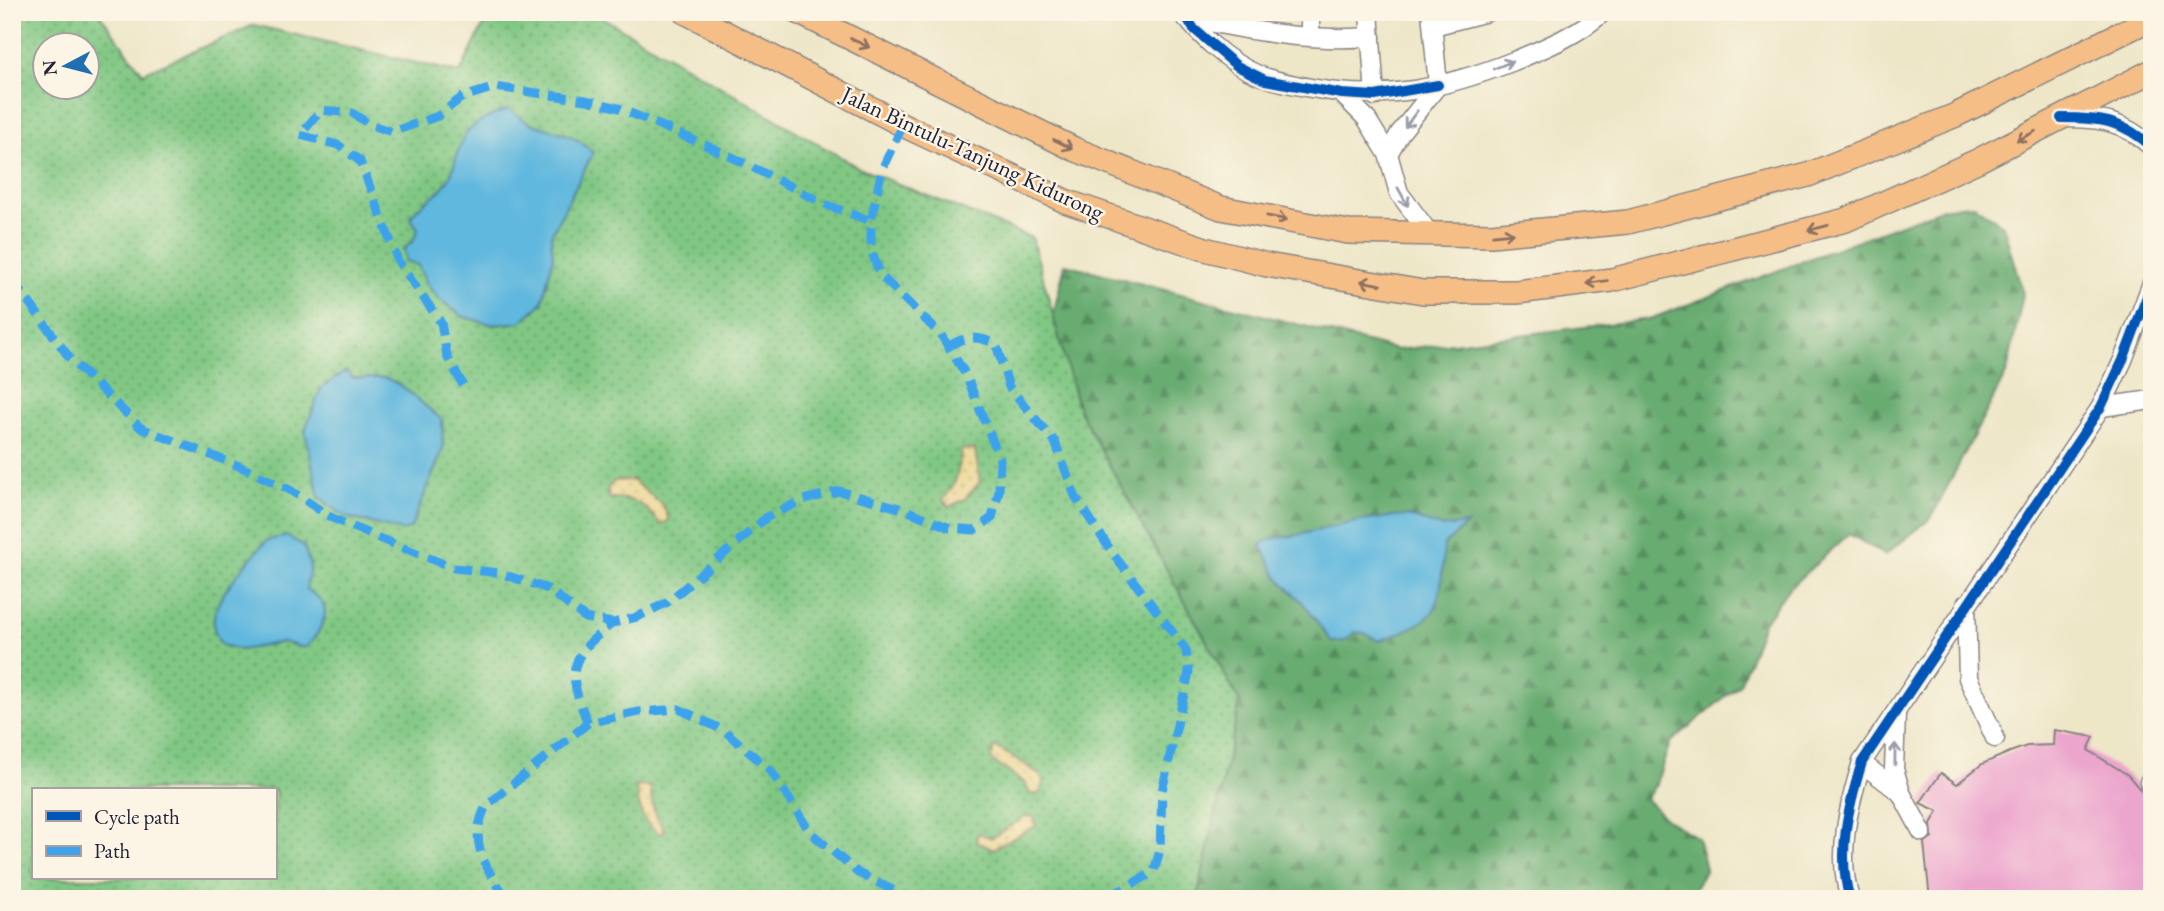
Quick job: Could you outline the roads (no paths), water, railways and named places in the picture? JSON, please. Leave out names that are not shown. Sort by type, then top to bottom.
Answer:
[{"type":"main road","name":"Jalan Bintulu-Tanjung Kidurong","points":[[685,12],[903,125],[1065,201],[1205,249],[1267,265],[1423,292],[1517,292],[1612,280],[1846,220],[1978,161],[2152,71]]},
{"type":"main road","name":"Jalan Bintulu-Tanjung Kidurong","points":[[798,12],[1074,149],[1221,208],[1348,232],[1491,236],[1628,222],[1808,175],[1956,115],[2152,18]]},
{"type":"street","points":[[1310,12],[1310,36]]},
{"type":"street","points":[[1369,12],[1375,96]]},
{"type":"street","points":[[1184,14],[1237,66],[1265,80],[1342,94],[1375,96],[1438,85],[1480,74],[1538,51],[1589,25],[1603,12]]},
{"type":"street","points":[[1388,155],[1400,133],[1438,85],[1432,19],[1485,13]]},
{"type":"street","points":[[1184,14],[1255,32],[1371,37]]},
{"type":"street","points":[[1342,94],[1366,118],[1388,155],[1399,193],[1429,233]]},
{"type":"street","points":[[2061,118],[2101,118],[2134,131],[2152,147]]},
{"type":"street","points":[[1850,899],[1844,848],[1852,796],[1862,762],[2101,407],[2123,360],[2152,283]]},
{"type":"street","points":[[2101,407],[2152,400]]},
{"type":"street","points":[[1966,604],[1968,678],[1995,738]]},
{"type":"street","points":[[1896,714],[1894,769],[1901,793],[1922,832]]},
{"type":"street","points":[[1868,768],[1901,793]]},
{"type":"water","points":[[509,109],[523,120],[573,137],[593,153],[551,235],[553,259],[542,303],[521,322],[494,325],[464,317],[440,300],[427,285],[418,265],[406,261],[404,249],[413,241],[418,229],[410,218],[446,183],[464,136],[481,121]]},
{"type":"water","points":[[346,371],[353,378],[386,378],[402,386],[442,420],[443,449],[411,528],[402,531],[346,517],[319,497],[305,431],[321,388]]},
{"type":"water","points":[[1407,516],[1441,527],[1467,524],[1444,545],[1439,599],[1434,609],[1416,625],[1379,641],[1364,633],[1354,632],[1346,641],[1332,642],[1303,603],[1278,578],[1261,545],[1274,538],[1379,518]]},
{"type":"water","points":[[287,536],[304,546],[310,566],[306,589],[320,600],[325,609],[317,634],[304,648],[283,642],[241,650],[222,645],[215,632],[214,619],[224,593],[261,546],[268,540]]}]
